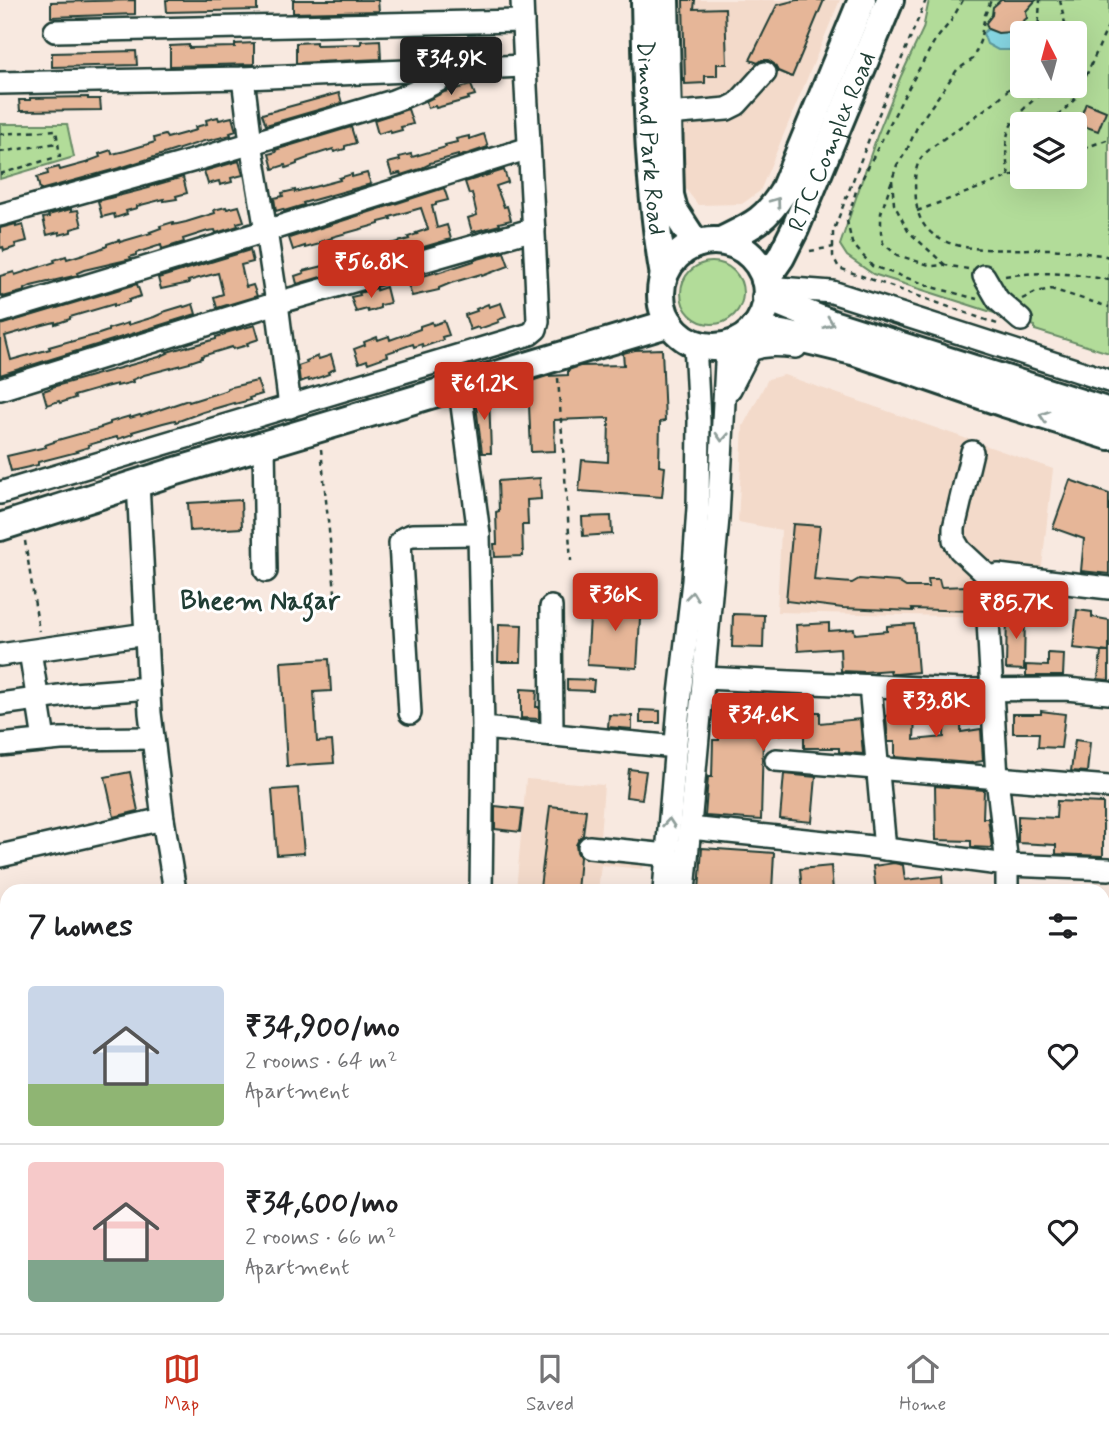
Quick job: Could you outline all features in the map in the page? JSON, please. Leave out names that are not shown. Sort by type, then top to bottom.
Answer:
[{"type":"main road","name":"Dimond Park Road","points":[[645,0],[651,173],[664,276]]},
{"type":"main road","name":"Dimond Park Road","points":[[665,0],[670,195],[674,210],[709,242]]},
{"type":"main road","name":"RTC Complex Road","points":[[709,242],[757,223],[773,208],[783,192],[862,0]]},
{"type":"main road","name":"RTC Complex Road","points":[[766,288],[796,229],[890,0]]},
{"type":"main road","points":[[709,242],[736,246],[749,254],[758,266],[766,288],[762,316],[753,329],[727,345],[695,343],[681,335],[666,315],[661,292],[664,276],[671,262],[682,251],[709,242]]},
{"type":"main road","points":[[766,288],[832,324],[1109,412]]},
{"type":"main road","points":[[7,521],[459,381],[556,357],[666,315]]},
{"type":"main road","points":[[7,521],[319,428],[459,381],[576,337],[666,315]]},
{"type":"main road","points":[[753,329],[853,351],[1109,436]]},
{"type":"street","points":[[0,493],[530,334],[536,329],[538,321],[523,0]]},
{"type":"street","points":[[55,31],[523,22]]},
{"type":"street","points":[[0,83],[243,78],[524,66]]},
{"type":"street","points":[[0,215],[393,101],[441,80],[456,70]]},
{"type":"street","points":[[668,114],[727,109],[737,104],[765,74]]},
{"type":"street","points":[[243,78],[290,407]]},
{"type":"street","points":[[0,312],[529,148]]},
{"type":"street","points":[[0,388],[277,303],[534,229]]},
{"type":"street","points":[[984,276],[1011,323]]},
{"type":"street","points":[[766,288],[832,292],[1109,381]]},
{"type":"street","points":[[665,884],[698,508],[699,421],[695,343]]},
{"type":"street","points":[[685,884],[718,518],[727,345]]},
{"type":"street","points":[[724,400],[750,350],[773,345],[853,351]]},
{"type":"street","points":[[459,381],[479,534],[483,728],[481,884]]},
{"type":"street","points":[[264,444],[266,571]]},
{"type":"street","points":[[972,452],[954,528],[954,540],[960,550],[989,577]]},
{"type":"street","points":[[138,483],[152,737],[174,884]]},
{"type":"street","points":[[410,713],[400,543],[412,535],[479,534]]},
{"type":"street","points":[[989,577],[998,575],[1109,589]]},
{"type":"street","points":[[989,577],[986,586],[991,688],[1007,884]]},
{"type":"street","points":[[551,607],[552,735]]},
{"type":"street","points":[[0,655],[146,634]]},
{"type":"street","points":[[36,650],[37,698],[44,740]]},
{"type":"street","points":[[704,678],[962,690],[1066,689],[1109,693]]},
{"type":"street","points":[[870,686],[885,849]]},
{"type":"street","points":[[0,704],[149,688]]},
{"type":"street","points":[[483,728],[676,747]]},
{"type":"street","points":[[0,745],[44,740],[152,737]]},
{"type":"street","points":[[776,760],[1109,787]]},
{"type":"street","points":[[0,856],[163,819]]},
{"type":"street","points":[[690,828],[1007,865],[1109,869]]},
{"type":"street","points":[[589,847],[667,855]]},
{"type":"path","points":[[926,0],[833,232],[833,256],[839,268],[1011,323]]},
{"type":"path","points":[[964,0],[934,42],[856,191],[847,221],[852,243],[872,266],[978,299],[1021,299],[1051,289],[1109,307]]},
{"type":"path","points":[[991,0],[973,59],[957,70],[918,125],[906,152],[897,164],[881,213],[884,243],[897,255],[910,260],[932,266],[963,267],[984,276],[1071,273],[1109,280]]},
{"type":"path","points":[[1039,21],[1040,0]]},
{"type":"path","points":[[1060,0],[1064,21]]},
{"type":"path","points":[[1063,112],[1079,92],[1109,24]]},
{"type":"path","points":[[1010,88],[921,158],[916,170],[915,186],[916,211],[923,225],[948,244],[985,250],[1047,249],[1109,257]]},
{"type":"path","points":[[916,211],[1009,176],[1006,138],[1010,124],[1035,98]]},
{"type":"path","points":[[0,134],[56,130],[60,156],[0,174]]},
{"type":"path","points":[[1087,147],[1109,139]]},
{"type":"path","points":[[0,152],[58,143]]},
{"type":"path","points":[[891,179],[894,204],[908,231],[945,265]]},
{"type":"path","points":[[810,251],[834,247]]},
{"type":"path","points":[[556,357],[571,561]]},
{"type":"path","points":[[319,428],[336,602]]},
{"type":"path","points":[[7,521],[36,650]]},
{"type":"shaded area","points":[[680,0],[840,0],[760,191],[742,204],[698,205],[685,188]]},
{"type":"shaded area","points":[[784,375],[1053,469],[1038,601],[991,597],[989,617],[777,612],[781,530],[738,522],[743,426],[768,379]]},
{"type":"shaded area","points":[[526,779],[604,785],[600,837],[646,841],[643,869],[601,865],[599,884],[517,884]]},
{"type":"green space","points":[[929,0],[1109,0],[1109,353],[1035,330],[1035,326],[873,274],[847,256],[840,245],[877,136],[923,29]]},
{"type":"green space","points":[[0,124],[67,124],[74,157],[0,179]]},
{"type":"green space","points":[[706,262],[718,262],[734,271],[741,281],[741,305],[734,315],[718,324],[706,324],[695,319],[686,310],[681,299],[681,287],[686,276],[695,267]]},
{"type":"water","points":[[988,29],[1010,33],[1010,50],[998,50],[987,44],[983,33]]},
{"type":"building","points":[[135,0],[135,14],[51,17],[51,2]]},
{"type":"building","points":[[166,0],[257,0],[257,10],[167,12]]},
{"type":"building","points":[[293,0],[378,0],[379,11],[293,13]]},
{"type":"building","points":[[683,0],[695,0],[694,9],[725,8],[727,64],[717,64],[717,76],[705,76],[705,83],[685,84]]},
{"type":"building","points":[[797,0],[824,0],[792,77],[778,71],[768,60],[758,63],[750,60],[777,5]]},
{"type":"building","points":[[1001,0],[1036,0],[1026,11],[1027,18],[1023,21],[1010,21],[1010,32],[998,33],[988,29],[986,23],[992,15],[993,7]]},
{"type":"building","points":[[477,38],[496,38],[496,54],[412,58],[412,40],[431,40],[431,43],[477,41]]},
{"type":"building","points":[[380,40],[381,59],[296,63],[296,43],[361,44],[361,41]]},
{"type":"building","points":[[254,43],[254,64],[170,66],[170,46],[235,47],[235,44]]},
{"type":"building","points":[[136,51],[137,65],[52,67],[52,53]]},
{"type":"building","points":[[471,85],[475,95],[468,97],[469,99],[428,108],[426,101],[444,92]]},
{"type":"building","points":[[339,93],[342,103],[266,125],[262,114]]},
{"type":"building","points":[[88,97],[100,99],[101,110],[20,111],[19,100]]},
{"type":"building","points":[[1086,103],[1106,111],[1098,131],[1087,127],[1087,112],[1083,112]]},
{"type":"building","points":[[408,109],[413,124],[401,127],[402,130],[378,134],[374,120]]},
{"type":"building","points":[[218,117],[219,120],[232,117],[236,131],[230,133],[231,135],[40,190],[37,177],[48,174],[47,170],[59,167],[60,170],[89,162],[100,157],[99,154],[111,150],[112,154],[125,151],[155,142],[154,138],[165,135],[167,138],[196,130],[195,127],[207,124],[206,120]]},
{"type":"building","points":[[351,127],[356,143],[345,146],[345,149],[334,152],[333,149],[286,168],[285,165],[273,169],[269,154],[276,152],[275,150]]},
{"type":"building","points":[[484,134],[488,147],[430,163],[401,175],[392,175],[388,163],[400,160],[399,157],[411,154],[412,157],[446,147],[445,145],[457,142],[456,139],[469,136],[469,139]]},
{"type":"building","points":[[239,161],[243,175],[231,178],[232,182],[208,184],[204,171]]},
{"type":"building","points":[[504,170],[508,182],[496,186],[511,220],[472,232],[468,218],[477,215],[472,193],[469,194],[465,182]]},
{"type":"building","points":[[367,173],[371,184],[284,211],[276,211],[274,198],[283,196],[282,193],[340,180],[339,178],[352,174],[352,177]]},
{"type":"building","points":[[183,177],[187,193],[176,196],[177,199],[164,199],[137,206],[126,211],[127,214],[115,218],[114,214],[102,217],[98,201]]},
{"type":"building","points":[[444,188],[448,200],[432,206],[437,228],[447,225],[451,239],[297,284],[295,276],[304,273],[303,271],[352,259],[351,257],[361,254],[360,252],[409,239],[408,237],[428,229],[421,208],[305,248],[293,250],[289,238]]},
{"type":"building","points":[[239,206],[244,221],[237,223],[238,226],[216,233],[215,230],[208,231],[162,249],[161,245],[136,253],[131,259],[84,270],[77,273],[78,275],[0,296],[0,276],[14,272],[15,275],[66,256],[67,259],[119,240],[120,242],[151,233],[161,228],[160,226],[186,222],[215,213],[214,210]]},
{"type":"building","points":[[71,209],[78,210],[82,226],[71,229],[71,232],[47,235],[43,218]]},
{"type":"building","points":[[16,224],[16,227],[23,225],[27,241],[4,251],[3,247],[0,248],[0,228]]},
{"type":"building","points":[[250,250],[253,262],[241,265],[246,287],[253,285],[257,296],[217,308],[214,297],[223,294],[218,273],[161,289],[158,278]]},
{"type":"building","points":[[504,252],[509,266],[451,283],[439,290],[412,296],[407,282]]},
{"type":"building","points":[[137,284],[141,296],[129,302],[5,336],[11,360],[183,306],[193,304],[196,314],[0,375],[0,325]]},
{"type":"building","points":[[386,287],[390,303],[368,312],[367,309],[356,312],[351,297]]},
{"type":"building","points":[[501,303],[506,317],[498,320],[499,322],[470,330],[465,315],[488,304],[489,307]]},
{"type":"building","points":[[444,321],[449,335],[442,337],[443,340],[423,347],[422,344],[414,347],[413,344],[387,353],[388,356],[368,363],[367,360],[359,363],[354,349],[365,345],[364,342],[389,336],[390,340],[420,329],[420,326]]},
{"type":"building","points":[[255,325],[259,339],[247,343],[248,345],[233,349],[232,347],[202,356],[190,363],[144,375],[132,380],[133,382],[105,387],[47,405],[43,391],[52,387],[159,357],[167,352]]},
{"type":"building","points":[[662,349],[665,421],[660,422],[659,466],[665,467],[662,497],[579,491],[582,460],[608,462],[609,418],[554,420],[555,451],[531,452],[528,382],[547,376],[568,375],[568,370],[580,366],[624,365],[623,353]]},
{"type":"building","points":[[331,355],[335,369],[328,372],[329,374],[300,382],[298,366],[318,356],[319,359]]},
{"type":"building","points":[[257,381],[262,394],[249,398],[250,400],[132,432],[133,434],[118,439],[117,437],[88,445],[89,447],[77,452],[11,471],[7,456],[46,447],[45,445],[54,441],[101,428],[110,422],[130,416],[141,416]]},
{"type":"building","points":[[489,394],[491,453],[482,453],[475,398]]},
{"type":"building","points":[[540,478],[541,499],[527,500],[528,525],[522,525],[523,556],[495,557],[496,512],[499,511],[498,481]]},
{"type":"building","points":[[1070,480],[1109,494],[1109,574],[1081,571],[1084,539],[1053,528]]},
{"type":"building","points":[[241,500],[242,528],[190,531],[188,503]]},
{"type":"building","points":[[611,516],[612,534],[583,536],[582,517]]},
{"type":"building","points":[[793,524],[820,526],[814,580],[852,583],[859,579],[898,582],[906,587],[929,587],[928,579],[939,579],[941,587],[967,586],[970,611],[843,608],[786,601]]},
{"type":"building","points":[[588,601],[651,603],[651,619],[640,619],[637,668],[587,665],[590,618]]},
{"type":"building","points":[[1077,610],[1092,612],[1092,617],[1109,620],[1109,652],[1073,648]]},
{"type":"building","points":[[1007,612],[1025,613],[1024,670],[1006,669]]},
{"type":"building","points":[[733,614],[764,615],[763,648],[732,647]]},
{"type":"building","points":[[829,623],[829,631],[854,629],[855,634],[887,631],[887,626],[914,624],[918,672],[891,674],[890,670],[841,671],[840,648],[798,651],[796,625]]},
{"type":"building","points":[[499,624],[522,625],[521,662],[498,662]]},
{"type":"building","points":[[1101,652],[1109,652],[1109,680],[1098,679]]},
{"type":"building","points":[[1048,653],[1064,654],[1063,676],[1026,676],[1026,665],[1048,666]]},
{"type":"building","points":[[329,659],[331,691],[314,692],[317,742],[332,741],[334,763],[287,766],[281,662]]},
{"type":"building","points":[[567,679],[594,680],[593,691],[567,690]]},
{"type":"building","points":[[521,689],[537,690],[536,707],[539,707],[539,719],[521,718]]},
{"type":"building","points":[[945,702],[962,703],[961,732],[981,729],[983,761],[970,763],[895,757],[895,742],[888,742],[886,716],[915,715],[914,740],[944,737]]},
{"type":"building","points":[[790,706],[791,712],[820,712],[820,723],[860,719],[863,754],[839,752],[839,748],[804,748],[804,731],[763,737],[761,820],[705,816],[708,777],[712,777],[713,740],[719,740],[718,708],[763,709]]},
{"type":"building","points":[[640,710],[660,711],[660,723],[640,723]]},
{"type":"building","points":[[1041,711],[1065,714],[1061,748],[1038,747],[1039,733],[1013,733],[1013,714],[1041,714]]},
{"type":"building","points":[[609,715],[632,716],[632,729],[608,727]]},
{"type":"building","points":[[1075,740],[1090,742],[1087,772],[1071,771]]},
{"type":"building","points":[[629,769],[646,771],[642,799],[626,797]]},
{"type":"building","points":[[130,772],[138,811],[114,817],[105,777]]},
{"type":"building","points":[[784,774],[816,777],[812,822],[780,819]]},
{"type":"building","points":[[935,786],[984,790],[983,818],[988,818],[992,848],[971,847],[971,841],[936,840]]},
{"type":"building","points":[[298,788],[304,853],[277,855],[272,790]]},
{"type":"building","points":[[1057,801],[1103,803],[1103,856],[1056,854],[1056,845],[1018,843],[1018,816],[1056,818]]},
{"type":"building","points":[[495,806],[523,809],[520,832],[495,829]]},
{"type":"building","points":[[550,806],[586,810],[583,835],[576,845],[580,857],[578,884],[540,884]]},
{"type":"building","points":[[702,848],[774,853],[772,884],[699,884]]},
{"type":"building","points":[[894,863],[903,865],[905,880],[942,876],[943,884],[875,884],[873,866]]},
{"type":"building","points":[[831,866],[832,884],[801,884],[800,869]]},
{"type":"district","name":"Bheem Nagar","points":[[260,600]]}]
